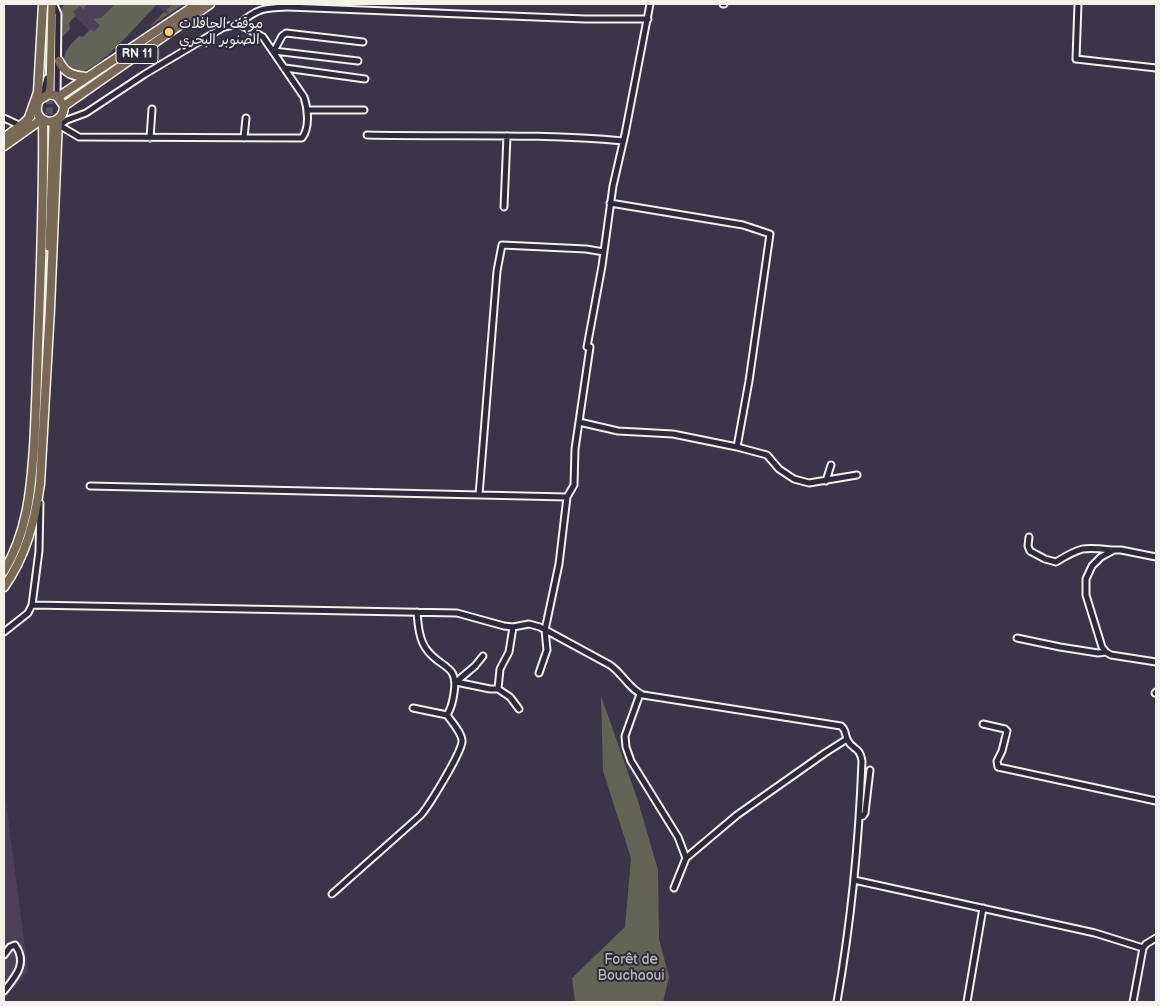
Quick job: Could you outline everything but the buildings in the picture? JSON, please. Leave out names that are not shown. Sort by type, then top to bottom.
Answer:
[{"type":"highway","points":[[28,120],[38,92],[43,4]]},
{"type":"highway","name":"RN 11","points":[[55,93],[87,77],[197,4]]},
{"type":"highway","name":"RN 11","points":[[64,106],[210,4]]},
{"type":"highway","points":[[58,61],[66,72],[72,75],[87,77]]},
{"type":"highway","points":[[4,146],[22,130],[36,109],[39,100],[42,97],[55,93],[64,106],[63,114],[52,123],[44,140],[36,418],[30,494],[26,518],[18,542],[4,572]]},
{"type":"highway","points":[[4,587],[18,563],[26,544],[35,514],[40,484],[50,309],[52,123],[36,109]]},
{"type":"highway","points":[[4,138],[22,130],[52,123]]},
{"type":"highway","points":[[22,130],[36,132],[44,140]]},
{"type":"main road","points":[[54,6],[55,93]]},
{"type":"main road","points":[[40,309],[43,290],[52,123]]},
{"type":"street","points":[[539,672],[547,650],[545,630],[557,572],[567,497],[574,485],[575,449],[588,347],[610,203],[650,4]]},
{"type":"street","points":[[1078,4],[1076,59],[1156,68]]},
{"type":"street","points":[[54,6],[58,14],[58,61],[55,93]]},
{"type":"street","points":[[42,97],[47,82],[49,24],[54,6]]},
{"type":"street","points":[[52,123],[86,113],[145,74],[224,27],[239,24],[263,8],[288,7],[585,19],[648,19]]},
{"type":"street","points":[[52,123],[78,137],[302,138],[306,133],[308,106],[304,97],[263,37],[239,24]]},
{"type":"street","points":[[274,51],[282,36],[286,33],[362,42]]},
{"type":"street","points":[[274,51],[358,61]]},
{"type":"street","points":[[285,68],[365,79]]},
{"type":"street","points":[[150,138],[152,109]]},
{"type":"street","points":[[307,110],[364,110]]},
{"type":"street","points":[[4,118],[22,130]]},
{"type":"street","points":[[244,138],[246,118]]},
{"type":"street","points":[[367,136],[507,136],[600,138],[623,141]]},
{"type":"street","points":[[504,207],[507,136]]},
{"type":"street","points":[[610,203],[743,225],[770,234],[749,381],[737,447]]},
{"type":"street","points":[[480,495],[497,271],[502,245],[586,249],[604,252]]},
{"type":"street","points":[[579,422],[618,431],[673,434],[737,447],[767,456],[794,479],[809,482],[857,475]]},
{"type":"street","points":[[826,481],[831,465]]},
{"type":"street","points":[[4,632],[28,613],[32,605],[39,552],[40,484]]},
{"type":"street","points":[[90,486],[567,497]]},
{"type":"street","points":[[1029,537],[1028,546],[1030,552],[1056,562],[1078,549],[1090,548],[1122,550],[1156,557]]},
{"type":"street","points":[[1114,550],[1101,557],[1092,566],[1086,579],[1086,595],[1102,647],[1111,655],[1156,662]]},
{"type":"street","points":[[32,605],[465,614],[497,624],[513,627],[529,624],[545,630],[615,668],[632,688],[640,694],[838,725],[845,730],[847,739],[857,748],[862,758],[854,880],[846,953],[837,1002]]},
{"type":"street","points":[[417,612],[419,627],[426,649],[455,675],[456,682],[452,708],[446,715]]},
{"type":"street","points":[[498,689],[500,669],[509,652],[513,627]]},
{"type":"street","points":[[1016,638],[1098,653],[1106,652]]},
{"type":"street","points":[[456,682],[476,666],[483,656]]},
{"type":"street","points":[[456,682],[498,689],[510,697],[519,709]]},
{"type":"street","points":[[640,694],[625,736],[626,747],[631,761],[678,837],[686,858]]},
{"type":"street","points":[[332,894],[415,821],[428,807],[462,742],[461,737],[446,715],[413,708]]},
{"type":"street","points":[[983,724],[1006,729],[1007,731],[1002,751],[997,761],[998,766],[1156,801]]},
{"type":"street","points":[[674,888],[686,858],[737,816],[825,752],[847,739]]},
{"type":"street","points":[[859,818],[865,813],[870,770]]},
{"type":"street","points":[[854,880],[1095,933],[1143,948]]},
{"type":"street","points":[[967,1002],[983,908]]},
{"type":"street","points":[[1132,1002],[1143,948],[1156,937]]},
{"type":"street","points":[[4,954],[10,947],[15,945],[20,952],[21,967],[4,991]]},
{"type":"shaded area","points":[[63,4],[184,4],[168,15],[156,5],[109,55],[80,72],[67,66],[64,62],[65,52],[79,36],[83,37],[89,30],[75,17],[69,23],[70,29],[62,36]]},
{"type":"shaded area","points":[[4,786],[28,971],[4,1000]]},
{"type":"green space","points":[[63,4],[88,4],[83,9],[80,6],[73,12],[76,15],[69,23],[70,29],[63,36],[62,10]]},
{"type":"green space","points":[[115,4],[157,4],[98,63],[80,72],[71,70],[64,62],[68,48],[79,36],[83,37],[91,29],[94,32],[100,25],[93,19],[101,18]]},
{"type":"green space","points":[[173,4],[184,4],[149,27],[164,12],[167,14],[169,12],[166,10]]},
{"type":"green space","name":"Forêt de Bouchaoui","points":[[601,696],[638,801],[658,870],[659,939],[669,977],[663,1002],[575,1002],[572,978],[625,927],[631,858],[603,771]]},
{"type":"tunnel","points":[[49,125],[50,90]]},
{"type":"place","name":"موقف الحافلات الصنوبر البحري","points":[[169,32]]}]
